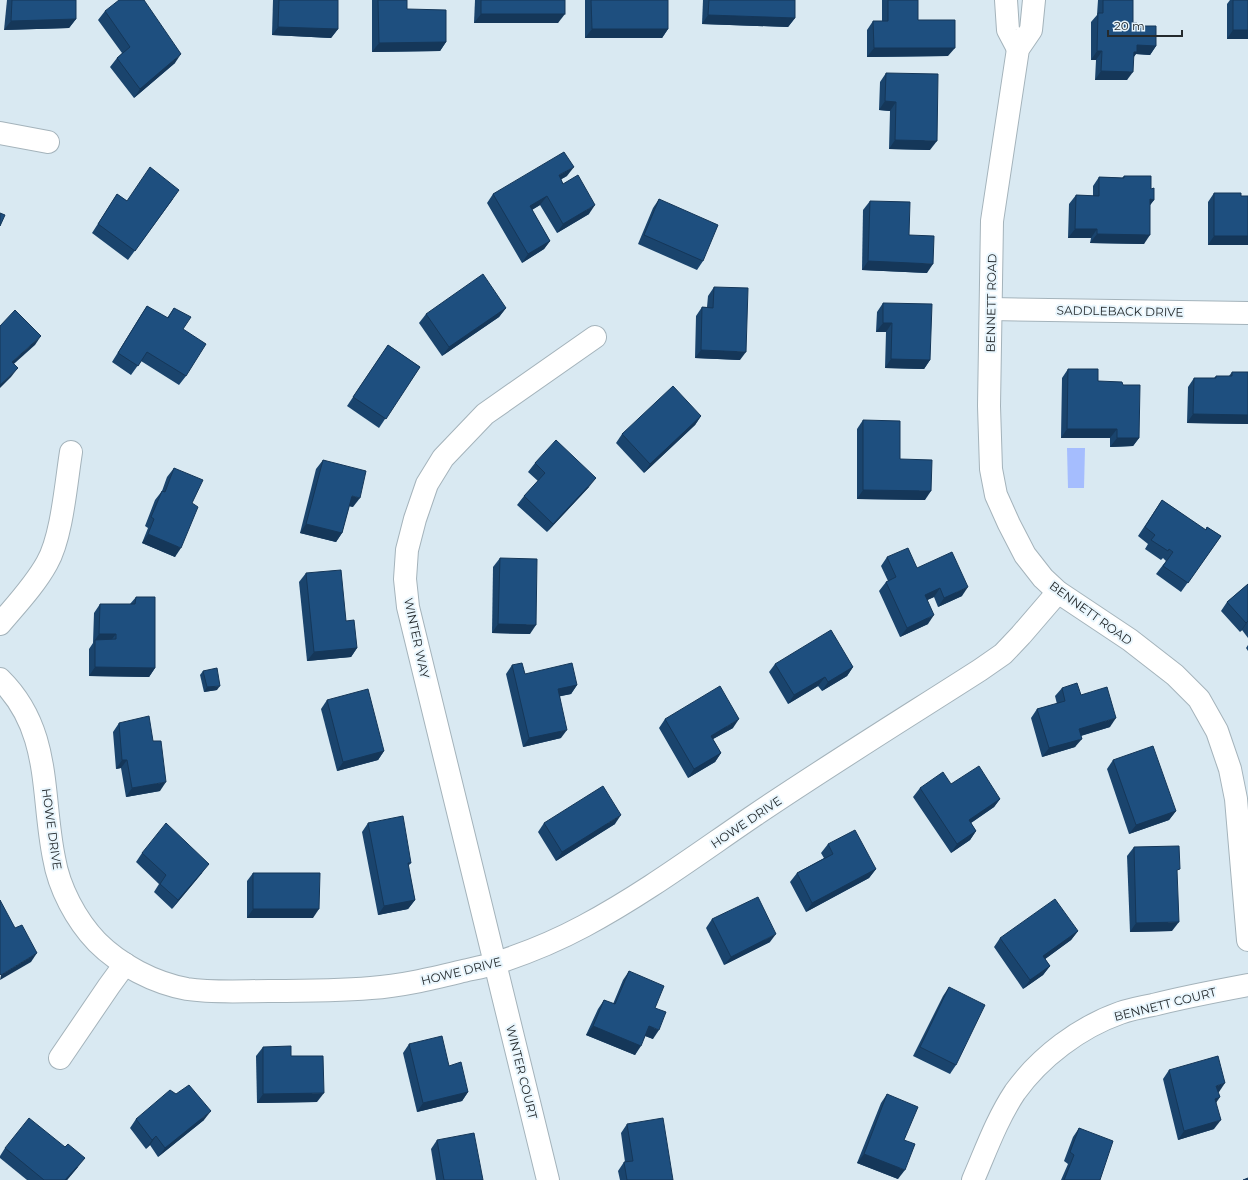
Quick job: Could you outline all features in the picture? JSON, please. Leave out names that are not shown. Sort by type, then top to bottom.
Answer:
[{"type":"street","points":[[1006,0],[1008,30],[1018,49]]},
{"type":"street","name":"BENNETT ROAD","points":[[1034,0],[1031,30],[1018,49],[992,221],[989,406],[991,469],[996,495],[1025,555],[1043,578],[1058,592],[1130,640],[1175,674],[1198,699],[1217,731],[1230,768],[1236,799],[1248,940]]},
{"type":"street","points":[[0,133],[48,142]]},
{"type":"street","name":"SADDLEBACK DRIVE","points":[[991,309],[1248,313]]},
{"type":"street","name":"WINTER WAY","points":[[495,964],[408,607],[406,579],[407,550],[415,519],[427,484],[443,458],[485,414],[594,337]]},
{"type":"street","points":[[0,624],[35,582],[48,562],[56,540],[72,452]]},
{"type":"street","name":"HOWE DRIVE","points":[[0,679],[22,707],[36,738],[43,765],[54,859],[63,890],[78,916],[97,942],[126,964],[160,981],[186,989],[223,992],[372,988],[412,983],[495,964],[544,945],[583,927],[677,868],[763,810],[1003,654],[1058,592]]},
{"type":"street","points":[[60,1058],[109,986],[126,964]]},
{"type":"street","name":"WINTER COURT","points":[[495,964],[548,1180]]},
{"type":"street","name":"BENNETT COURT","points":[[974,1180],[995,1128],[1016,1092],[1042,1062],[1068,1040],[1094,1024],[1121,1012],[1248,985]]},
{"type":"water","points":[[1067,448],[1085,448],[1084,488],[1068,488]]},
{"type":"building","points":[[12,0],[76,0],[76,19],[11,21]]},
{"type":"building","points":[[119,0],[144,0],[181,54],[140,89],[117,58],[130,47],[105,11]]},
{"type":"building","points":[[279,0],[338,0],[338,29],[278,27]]},
{"type":"building","points":[[378,0],[407,0],[407,9],[446,10],[446,42],[379,43]]},
{"type":"building","points":[[481,0],[565,0],[565,14],[481,14]]},
{"type":"building","points":[[591,0],[668,0],[668,29],[592,29]]},
{"type":"building","points":[[709,0],[795,0],[795,18],[708,15]]},
{"type":"building","points":[[888,0],[918,0],[918,20],[955,20],[955,48],[874,48],[873,21],[888,21]]},
{"type":"building","points":[[1103,0],[1133,0],[1133,23],[1137,23],[1137,26],[1156,26],[1156,46],[1137,45],[1137,52],[1134,52],[1133,72],[1101,71],[1102,51],[1097,51],[1098,13],[1103,13]]},
{"type":"building","points":[[1233,0],[1248,0],[1248,30],[1233,30]]},
{"type":"building","points":[[886,73],[938,74],[937,141],[895,140],[896,102],[885,101]]},
{"type":"building","points":[[564,152],[574,167],[559,175],[563,184],[578,175],[595,205],[563,224],[547,196],[530,206],[550,241],[528,254],[493,194]]},
{"type":"building","points":[[150,167],[179,190],[135,251],[98,224],[117,194],[127,201]]},
{"type":"building","points":[[1124,176],[1151,176],[1151,189],[1154,188],[1154,200],[1150,199],[1150,235],[1097,234],[1097,229],[1075,229],[1076,195],[1099,196],[1099,177],[1124,178]]},
{"type":"building","points":[[1214,193],[1241,193],[1241,196],[1248,196],[1248,236],[1214,236]]},
{"type":"building","points":[[659,199],[718,225],[703,261],[644,235]]},
{"type":"building","points":[[870,201],[910,202],[909,235],[934,236],[933,264],[868,261]]},
{"type":"building","points":[[0,213],[5,215],[0,226]]},
{"type":"building","points":[[483,274],[506,308],[449,347],[426,314]]},
{"type":"building","points":[[714,287],[748,288],[746,352],[701,350],[702,307],[713,308]]},
{"type":"building","points":[[883,303],[932,304],[930,360],[891,359],[892,323],[883,323]]},
{"type":"building","points":[[147,306],[168,318],[174,308],[191,317],[183,329],[206,344],[186,376],[147,352],[138,366],[118,353]]},
{"type":"building","points":[[15,310],[41,336],[12,362],[18,368],[0,385],[0,326]]},
{"type":"building","points":[[388,345],[420,367],[386,419],[353,397]]},
{"type":"building","points":[[1068,369],[1098,369],[1098,381],[1122,382],[1123,385],[1140,385],[1139,438],[1117,438],[1117,429],[1067,429]]},
{"type":"building","points":[[1232,372],[1248,372],[1248,415],[1193,414],[1194,378],[1232,376]]},
{"type":"building","points":[[673,386],[701,416],[650,464],[622,434]]},
{"type":"building","points":[[863,420],[900,421],[900,459],[932,460],[931,491],[863,490]]},
{"type":"building","points":[[556,440],[596,478],[553,524],[524,496],[545,473],[535,463]]},
{"type":"building","points":[[323,460],[366,471],[360,498],[352,496],[342,533],[306,524]]},
{"type":"building","points":[[174,468],[203,480],[192,503],[198,507],[181,548],[148,534],[154,519],[151,517],[162,491],[165,492]]},
{"type":"building","points":[[1162,500],[1206,530],[1207,527],[1221,536],[1188,583],[1163,566],[1173,552],[1169,549],[1168,551],[1151,540],[1155,535],[1145,527]]},
{"type":"building","points":[[908,548],[917,568],[952,552],[968,587],[944,598],[940,588],[925,595],[934,615],[907,628],[886,582],[896,577],[887,557]]},
{"type":"building","points":[[500,558],[537,559],[536,625],[498,624]]},
{"type":"building","points":[[341,570],[346,621],[354,620],[357,648],[314,652],[306,573]]},
{"type":"building","points":[[1248,584],[1248,621],[1246,623],[1227,602]]},
{"type":"building","points":[[136,597],[155,597],[155,668],[95,667],[95,640],[116,639],[116,634],[99,634],[100,604],[135,604]]},
{"type":"building","points":[[831,630],[853,667],[828,682],[825,677],[794,695],[775,664]]},
{"type":"building","points":[[522,663],[525,674],[572,663],[577,685],[558,689],[567,730],[529,738],[512,665]]},
{"type":"building","points":[[217,668],[220,686],[207,687],[203,671]]},
{"type":"building","points":[[1077,683],[1081,695],[1107,687],[1116,718],[1079,729],[1082,739],[1049,748],[1037,709],[1065,701],[1062,688]]},
{"type":"building","points":[[720,686],[739,719],[711,736],[721,753],[694,769],[665,719]]},
{"type":"building","points":[[368,689],[384,751],[343,762],[327,700]]},
{"type":"building","points":[[149,716],[153,741],[161,741],[166,782],[132,788],[127,760],[122,760],[119,723]]},
{"type":"building","points":[[1153,746],[1176,811],[1136,825],[1113,760]]},
{"type":"building","points":[[979,766],[1000,799],[969,820],[976,831],[957,844],[920,788],[943,772],[951,784]]},
{"type":"building","points":[[603,786],[621,815],[562,852],[544,823]]},
{"type":"building","points":[[403,816],[411,863],[408,863],[415,900],[384,906],[368,823]]},
{"type":"building","points":[[166,823],[209,864],[178,900],[160,884],[166,875],[142,853]]},
{"type":"building","points":[[855,830],[876,869],[812,903],[797,873],[833,854],[828,844]]},
{"type":"building","points":[[1179,846],[1180,869],[1177,870],[1179,922],[1136,923],[1134,847]]},
{"type":"building","points":[[253,873],[320,873],[319,909],[253,909]]},
{"type":"building","points":[[758,897],[776,934],[731,957],[712,919]]},
{"type":"building","points":[[1055,899],[1078,931],[1043,956],[1050,966],[1030,980],[1000,938]]},
{"type":"building","points":[[0,900],[15,928],[22,925],[37,953],[1,975],[0,974]]},
{"type":"building","points":[[629,971],[664,986],[655,1008],[666,1012],[659,1030],[649,1026],[641,1046],[593,1026],[604,1000],[615,1004]]},
{"type":"building","points":[[949,987],[985,1005],[956,1065],[920,1047]]},
{"type":"building","points":[[442,1036],[449,1066],[461,1062],[468,1092],[423,1103],[409,1044]]},
{"type":"building","points":[[291,1046],[291,1056],[323,1056],[324,1093],[263,1094],[263,1047]]},
{"type":"building","points":[[1218,1056],[1225,1083],[1216,1086],[1220,1097],[1215,1099],[1221,1120],[1184,1131],[1169,1070]]},
{"type":"building","points":[[189,1085],[211,1111],[165,1148],[156,1136],[152,1140],[136,1119],[170,1090],[176,1094]]},
{"type":"building","points":[[887,1094],[918,1107],[904,1140],[915,1144],[905,1170],[864,1154]]},
{"type":"building","points":[[29,1118],[65,1147],[68,1144],[85,1158],[65,1180],[44,1180],[5,1148]]},
{"type":"building","points":[[663,1118],[673,1180],[627,1180],[624,1162],[633,1161],[627,1124]]},
{"type":"building","points":[[1079,1128],[1113,1141],[1100,1180],[1064,1180],[1074,1155],[1070,1152]]},
{"type":"building","points":[[474,1133],[483,1180],[444,1180],[437,1140]]}]
